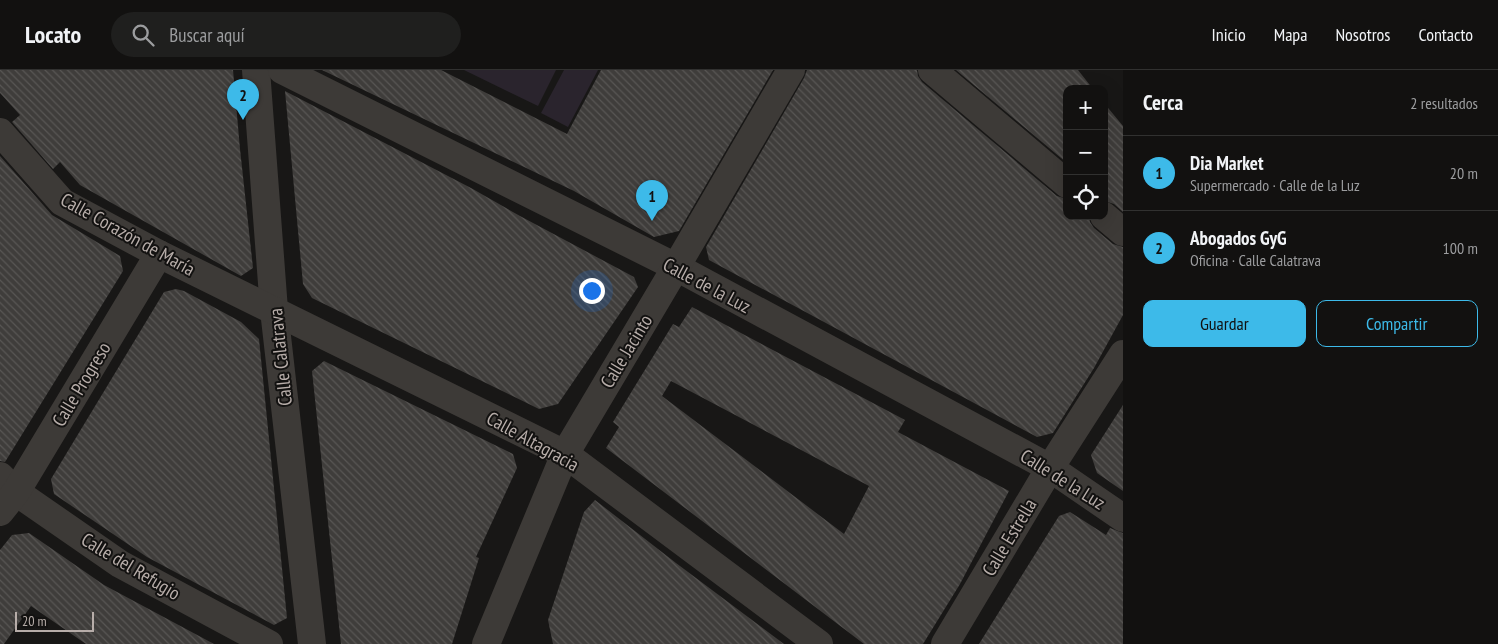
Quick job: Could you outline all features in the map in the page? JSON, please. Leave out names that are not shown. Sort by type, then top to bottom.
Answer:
[{"type":"street","name":"Calle Calatrava","points":[[256,70],[274,310],[312,644]]},
{"type":"street","name":"Calle de la Luz","points":[[282,70],[676,268],[1050,468],[1123,518]]},
{"type":"street","name":"Calle Jacinto","points":[[486,644],[564,454],[676,268],[791,70]]},
{"type":"street","points":[[932,70],[1063,181]]},
{"type":"street","name":"Calle Corazón de María","points":[[0,132],[62,202],[160,254],[274,310]]},
{"type":"street","points":[[1108,219],[1123,232]]},
{"type":"street","name":"Calle Progreso","points":[[5,493],[160,254]]},
{"type":"street","name":"Calle Altagracia","points":[[274,310],[564,454],[819,644]]},
{"type":"street","name":"Calle Estrella","points":[[945,644],[1050,468],[1123,354]]},
{"type":"street","name":"Calle del Refugio","points":[[5,493],[120,564],[269,644]]},
{"type":"shaded area","points":[[464,70],[556,70],[538,106]]},
{"type":"shaded area","points":[[564,70],[598,70],[568,127],[541,113]]},
{"type":"building","points":[[0,70],[233,70],[253,268],[241,276],[80,185],[60,162],[53,169],[12,122],[20,115],[0,93]]},
{"type":"building","points":[[322,70],[441,70],[567,134],[601,70],[773,70],[679,231],[654,237],[574,191]]},
{"type":"building","points":[[807,70],[917,70],[922,82],[1057,196],[1063,198],[1063,220],[1090,220],[1094,228],[1113,244],[1123,247],[1123,315],[1094,368],[1053,433],[1037,437],[709,260],[706,247]]},
{"type":"building","points":[[956,70],[1078,70],[1090,85],[1063,85],[1063,160]]},
{"type":"building","points":[[285,91],[471,188],[634,277],[638,287],[558,404],[539,409],[312,298],[303,284]]},
{"type":"building","points":[[1108,108],[1123,126],[1123,212],[1114,204],[1108,202]]},
{"type":"building","points":[[0,156],[52,215],[120,256],[123,271],[5,462],[0,461]]},
{"type":"building","points":[[176,289],[184,291],[241,322],[259,339],[287,618],[274,625],[147,557],[54,494],[51,479],[164,292]]},
{"type":"building","points":[[692,307],[905,420],[898,432],[1009,491],[960,584],[923,644],[864,644],[606,448],[619,427],[613,422],[673,324],[679,327]],"holes":[[[671,381],[869,486],[844,534],[662,396]]]},
{"type":"building","points":[[324,361],[513,454],[517,468],[476,557],[479,558],[452,644],[341,644],[312,371]]},
{"type":"building","points":[[1123,405],[1123,491],[1097,473],[1091,455]]},
{"type":"building","points":[[595,500],[784,644],[553,644],[548,620],[584,512]]},
{"type":"building","points":[[1070,512],[1106,535],[1110,528],[1123,533],[1123,644],[979,644],[1059,516]]},
{"type":"building","points":[[29,533],[104,585],[214,644],[86,644],[31,606],[4,644],[0,644],[0,550],[12,535]]},
{"type":"place","name":"Abogados GyG","points":[[243,120]]},
{"type":"place","name":"Dia Market","points":[[652,221]]}]
